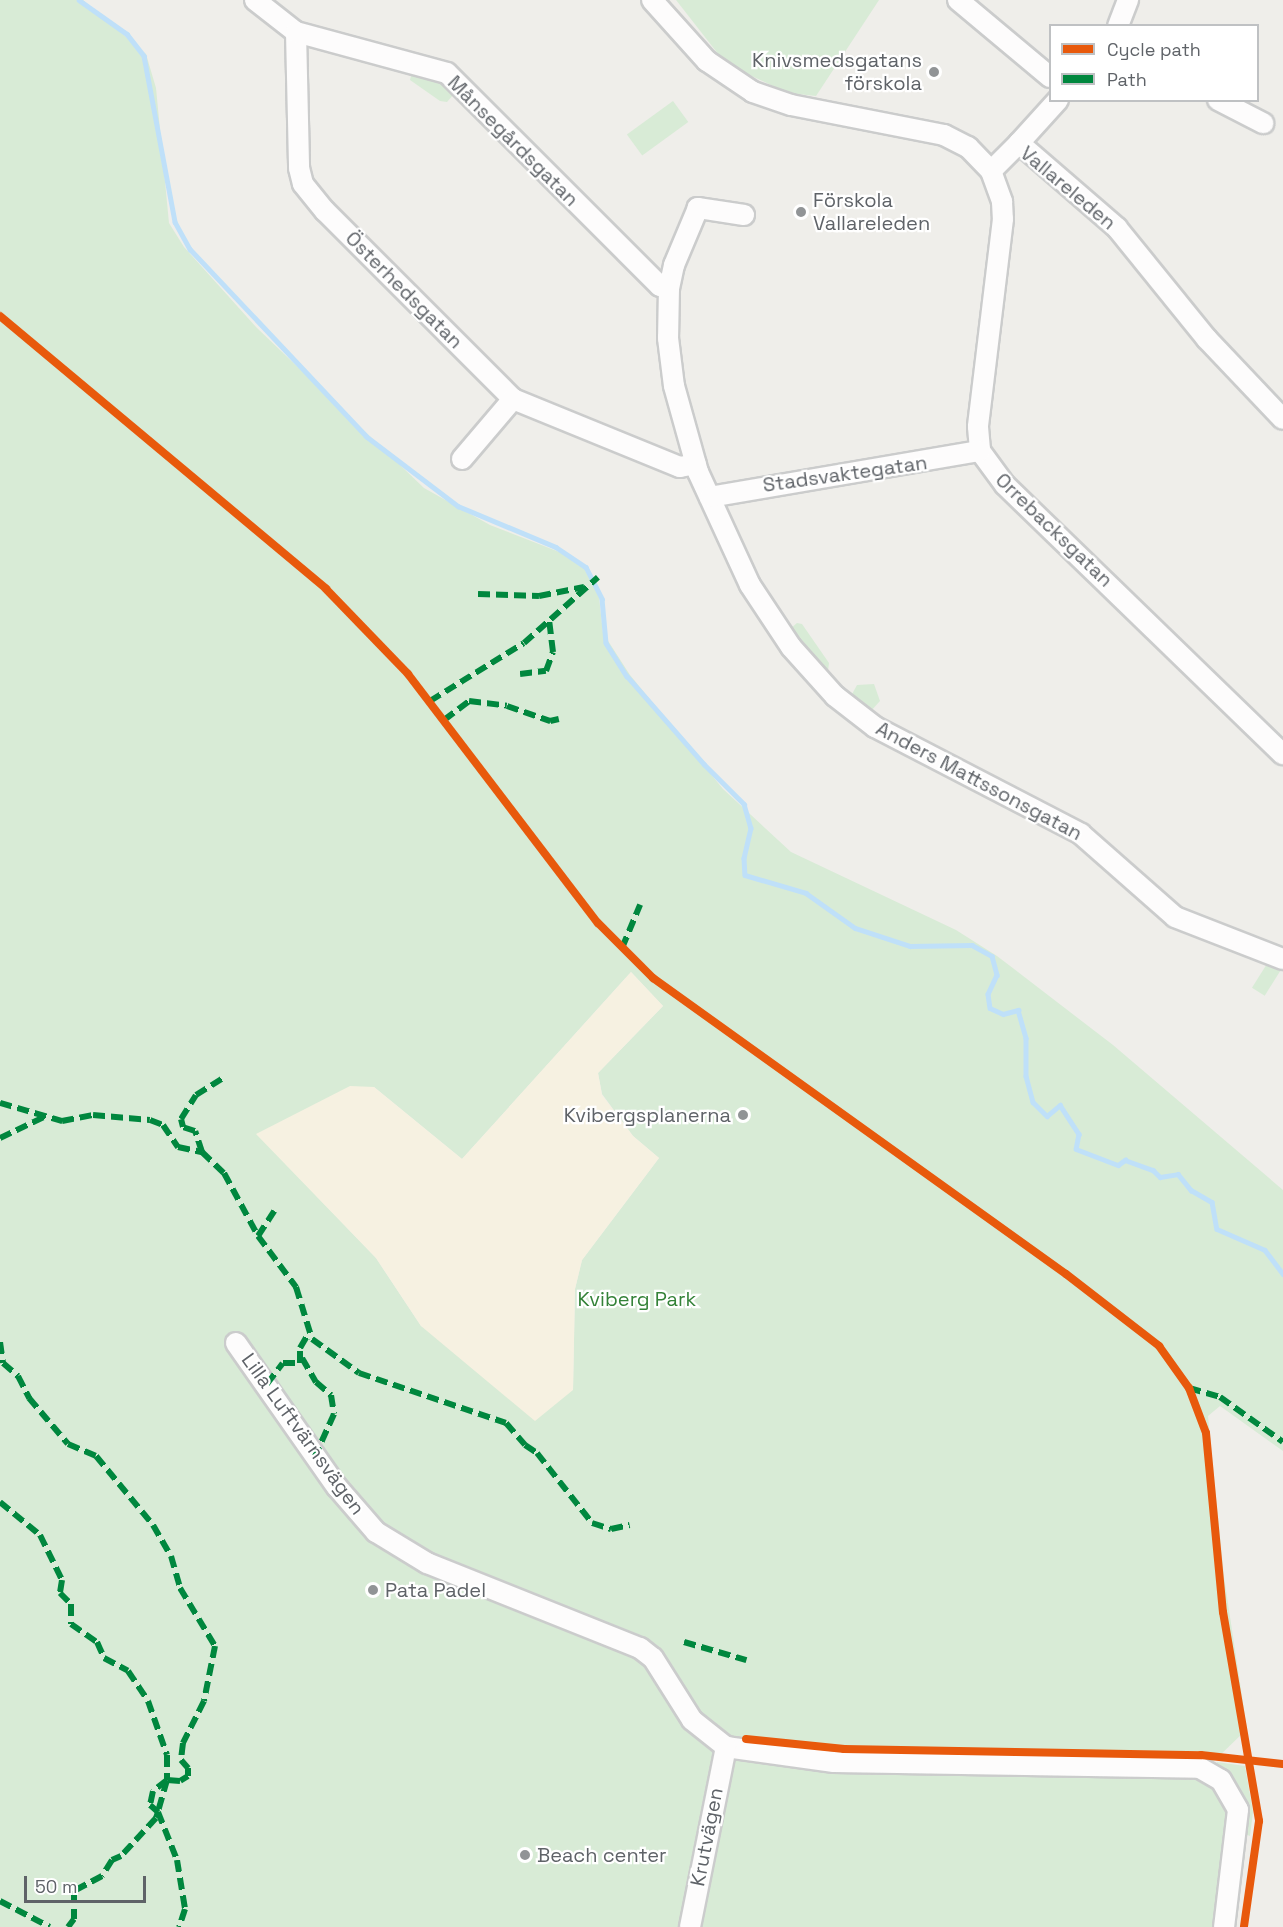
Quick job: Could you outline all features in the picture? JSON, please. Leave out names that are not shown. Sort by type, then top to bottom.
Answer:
[{"type":"street","points":[[255,0],[296,32]]},
{"type":"street","name":"Vallareleden","points":[[652,0],[707,61],[753,92],[792,105],[944,135],[968,147],[991,171],[1019,143],[1117,228],[1207,339],[1283,419]]},
{"type":"street","points":[[958,0],[1049,76]]},
{"type":"street","points":[[1119,24],[1128,0]]},
{"type":"street","name":"Månsegårdsgatan","points":[[296,32],[447,73],[660,286],[669,288]]},
{"type":"street","name":"Österhedsgatan","points":[[296,32],[299,168],[303,184],[325,211],[513,399],[680,467],[696,464]]},
{"type":"street","points":[[1019,143],[1056,102]]},
{"type":"street","points":[[1222,102],[1263,123]]},
{"type":"street","points":[[980,451],[978,428],[1003,219],[1002,202],[991,171]]},
{"type":"street","name":"Anders Mattssonsgatan","points":[[744,215],[698,208],[682,240],[669,288],[668,338],[674,386],[696,464],[750,585],[791,647],[835,696],[875,728],[1091,841],[1175,917],[1283,959]]},
{"type":"street","points":[[462,459],[513,399]]},
{"type":"street","name":"Stadsvaktegatan","points":[[710,497],[980,451]]},
{"type":"street","name":"Orrebacksgatan","points":[[980,451],[1005,485],[1283,754]]},
{"type":"street","name":"Lilla Luftvärnsvägen","points":[[236,1343],[337,1487],[376,1532],[427,1563],[640,1648],[653,1658],[692,1720],[726,1747]]},
{"type":"street","points":[[726,1747],[834,1762],[1200,1768],[1221,1780],[1238,1810],[1224,1927]]},
{"type":"street","name":"Krutvägen","points":[[690,1927],[726,1747]]},
{"type":"green space","name":"Kviberg Park","points":[[0,0],[83,0],[146,54],[156,88],[169,223],[184,247],[257,328],[424,488],[490,525],[567,555],[583,566],[599,597],[603,633],[630,675],[723,789],[791,852],[956,930],[997,956],[1113,1045],[1283,1190],[1283,1451],[1220,1406],[1208,1416],[1224,1577],[1247,1729],[1211,1764],[1234,1789],[1216,1927],[0,1927]],"holes":[[[631,972],[663,1006],[598,1073],[602,1094],[633,1136],[659,1158],[582,1260],[575,1289],[573,1390],[421,1326],[376,1258],[257,1134],[374,1087],[462,1159]]]},
{"type":"green space","points":[[676,0],[879,0],[816,96],[788,93],[726,64]]},
{"type":"green space","points":[[412,72],[441,79],[454,94],[447,102],[440,101],[410,80]]},
{"type":"green space","points":[[673,101],[688,122],[642,156],[627,135]]},
{"type":"green space","points":[[797,623],[802,624],[829,663],[828,671],[790,629]]},
{"type":"green space","points":[[874,684],[880,701],[870,712],[851,696],[857,685]]},
{"type":"green space","points":[[1270,959],[1283,967],[1265,996],[1252,988]]},
{"type":"green space","points":[[1217,1762],[1245,1766],[1253,1812],[1250,1836],[1245,1834],[1242,1795],[1215,1767]]},
{"type":"sand","points":[[631,972],[663,1006],[598,1073],[602,1095],[633,1136],[659,1158],[582,1260],[575,1289],[573,1390],[535,1421],[421,1326],[376,1258],[256,1134],[350,1086],[374,1087],[462,1159]]},
{"type":"waterway","points":[[79,0],[127,34],[144,56],[175,222],[190,249],[366,436],[458,506],[556,547],[586,567],[602,599],[606,643],[627,676],[704,764],[744,804],[751,828],[744,858],[745,875],[806,893],[855,928],[910,946],[972,945],[992,956],[997,975],[988,994],[990,1008],[1003,1014],[1018,1010],[1026,1038],[1026,1076],[1033,1102],[1047,1116],[1060,1105],[1079,1134],[1076,1149],[1118,1165],[1125,1160],[1153,1170],[1160,1177],[1178,1174],[1191,1190],[1212,1202],[1217,1229],[1265,1250],[1283,1274]]},
{"type":"marked path","points":[[430,701],[524,643],[598,577]]},
{"type":"marked path","points":[[478,594],[539,596],[584,587]]},
{"type":"marked path","points":[[520,674],[546,671],[553,652],[549,619]]},
{"type":"marked path","points":[[444,720],[469,701],[507,706],[550,721],[559,719]]},
{"type":"marked path","points":[[622,948],[640,905]]},
{"type":"marked path","points":[[202,1152],[195,1131],[183,1127],[181,1119],[196,1095],[223,1078]]},
{"type":"marked path","points":[[0,1103],[62,1121],[93,1115],[150,1120],[163,1125],[178,1147],[202,1152],[224,1173],[258,1236],[296,1287],[312,1339],[359,1373],[506,1423],[525,1445],[537,1453],[592,1523],[611,1529],[630,1525]]},
{"type":"marked path","points":[[0,1138],[44,1117]]},
{"type":"marked path","points":[[258,1236],[274,1211]]},
{"type":"marked path","points":[[267,1384],[283,1363],[300,1363],[300,1348],[308,1334]]},
{"type":"marked path","points":[[0,1342],[3,1363],[18,1376],[29,1398],[68,1444],[96,1456],[153,1525],[171,1556],[180,1588],[215,1646],[204,1701],[183,1743],[181,1760],[188,1768],[188,1776],[180,1781],[167,1780],[153,1791],[150,1805],[158,1812],[156,1818],[121,1856],[112,1860],[102,1876],[74,1891],[74,1919],[68,1927]]},
{"type":"marked path","points":[[302,1358],[316,1382],[331,1395],[334,1414],[315,1456]]},
{"type":"marked path","points":[[1189,1388],[1220,1397],[1283,1442]]},
{"type":"marked path","points":[[0,1502],[40,1535],[62,1580],[60,1593],[71,1604],[71,1624],[97,1642],[104,1658],[128,1671],[148,1701],[167,1755],[167,1780],[158,1812],[177,1860],[185,1909],[179,1927]]},
{"type":"marked path","points":[[684,1642],[746,1660]]},
{"type":"marked path","points":[[0,1901],[50,1927]]},
{"type":"cycle path","points":[[0,316],[326,589],[408,674],[598,923],[653,978],[1066,1274],[1159,1346],[1189,1388],[1206,1433],[1223,1612],[1259,1821],[1244,1927]]},
{"type":"cycle path","points":[[746,1739],[844,1749],[1201,1755],[1283,1764]]},
{"type":"place","name":"Knivsmedsgatans förskola","points":[[934,72]]},
{"type":"place","name":"Förskola Vallareleden","points":[[801,212]]},
{"type":"place","name":"Kvibergsplanerna","points":[[743,1115]]},
{"type":"place","name":"Pata Padel","points":[[373,1590]]},
{"type":"place","name":"Beach center","points":[[525,1855]]}]
